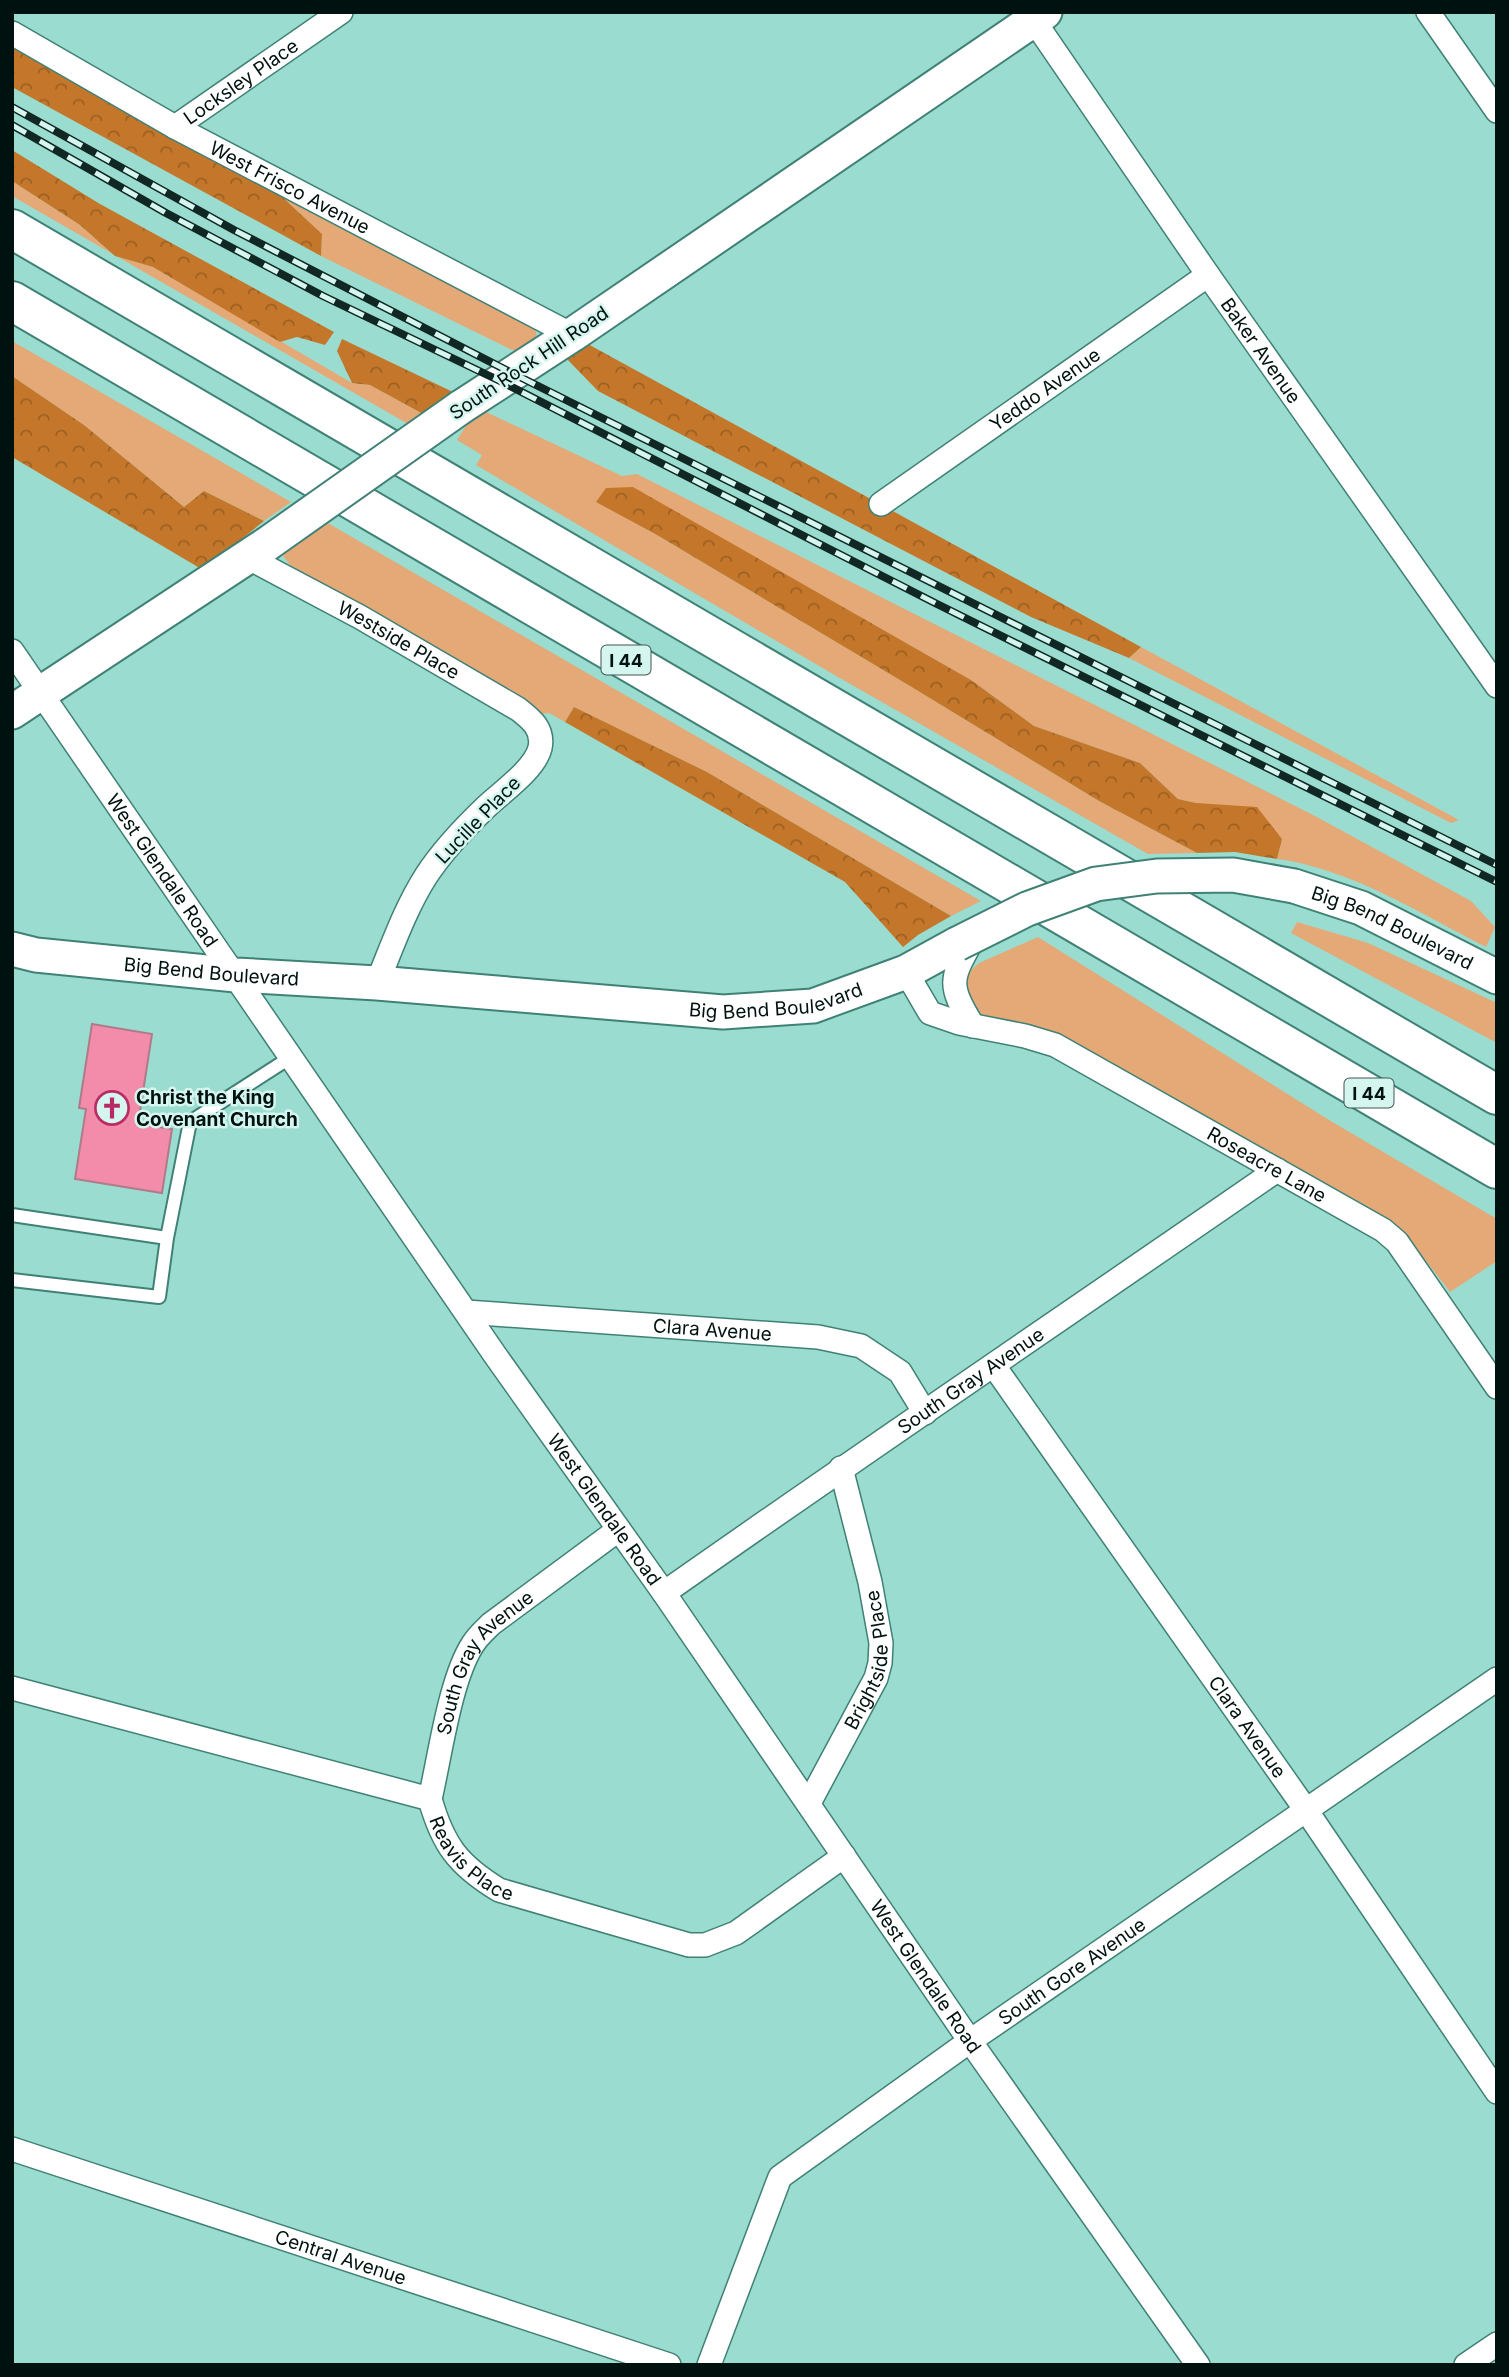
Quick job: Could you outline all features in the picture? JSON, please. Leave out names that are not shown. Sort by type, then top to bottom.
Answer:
[{"type":"highway","points":[[12,229],[1497,1095]]},
{"type":"highway","name":"I 44","points":[[12,301],[1497,1169]]},
{"type":"main road","name":"South Rock Hill Road","points":[[12,712],[257,551],[461,407],[572,335],[1035,15]]},
{"type":"main road","name":"Big Bend Boulevard","points":[[12,949],[36,955],[236,975],[377,983],[723,1012],[813,1006],[906,972],[1027,909],[1097,884],[1157,876],[1233,875],[1294,886],[1361,908],[1497,977]]},
{"type":"street","name":"Locksley Place","points":[[175,127],[341,12]]},
{"type":"street","points":[[1428,12],[1497,111]]},
{"type":"street","name":"Baker Avenue","points":[[1035,15],[1208,275],[1497,686]]},
{"type":"street","name":"West Frisco Avenue","points":[[12,33],[175,127],[572,335]]},
{"type":"street","name":"Yeddo Avenue","points":[[881,503],[1208,275]]},
{"type":"street","name":"Westside Place","points":[[257,551],[360,617],[518,709],[536,725],[540,734]]},
{"type":"street","name":"West Glendale Road","points":[[12,652],[466,1312],[809,1802],[970,2041],[1198,2365]]},
{"type":"street","name":"Lucille Place","points":[[377,983],[409,907],[426,876],[446,849],[537,757],[540,734]]},
{"type":"street","points":[[966,940],[953,985],[958,1002],[973,1026]]},
{"type":"street","name":"Roseacre Lane","points":[[906,972],[930,1013],[1055,1045],[1383,1230],[1397,1242],[1497,1387]]},
{"type":"street","name":"South Gray Avenue","points":[[664,1592],[1277,1170]]},
{"type":"street","name":"Clara Avenue","points":[[466,1312],[818,1337],[861,1346],[900,1373],[925,1413]]},
{"type":"street","name":"Clara Avenue","points":[[994,1366],[1306,1811],[1497,2092]]},
{"type":"street","name":"Brightside Place","points":[[809,1802],[876,1678],[880,1663],[881,1643],[870,1582],[841,1468]]},
{"type":"street","name":"South Gray Avenue","points":[[430,1799],[451,1705],[463,1663],[474,1642],[491,1623],[618,1530]]},
{"type":"street","name":"South Gore Avenue","points":[[709,2365],[780,2177],[970,2041],[1497,1679]]},
{"type":"street","name":"Reavis Place","points":[[12,1688],[430,1799],[439,1829],[450,1849],[476,1876],[499,1890],[688,1945],[705,1945],[736,1933],[844,1856]]},
{"type":"street","name":"Central Avenue","points":[[12,2148],[669,2365]]},
{"type":"street","points":[[1466,2365],[1497,2344]]},
{"type":"lane","points":[[12,1280],[159,1297],[167,1238],[190,1122],[291,1057]]},
{"type":"lane","points":[[12,1216],[167,1238]]},
{"type":"shaded area","points":[[12,181],[80,225],[113,254],[12,196]]},
{"type":"shaded area","points":[[279,194],[528,321],[536,331],[537,340],[524,351],[512,350],[321,256],[322,234]]},
{"type":"shaded area","points":[[117,257],[153,267],[352,383],[370,385],[423,414],[408,424]]},
{"type":"shaded area","points":[[12,341],[291,502],[264,521],[204,491],[184,507],[84,425],[12,376]]},
{"type":"shaded area","points":[[486,412],[622,476],[637,474],[1315,816],[1471,901],[1495,927],[1486,947],[1358,882],[1304,864],[1277,859],[1282,839],[1196,803],[1178,799],[1140,763],[1034,726],[971,680],[633,488],[597,502],[657,535],[1099,801],[1197,853],[1148,854],[838,677],[476,465],[482,455],[457,440],[467,424]]},
{"type":"shaded area","points":[[326,522],[981,901],[951,916],[707,772],[574,707],[565,722],[549,713],[540,714],[496,683],[290,565],[283,556],[287,548]]},
{"type":"shaded area","points":[[1141,647],[1459,820],[1451,823],[1129,658]]},
{"type":"shaded area","points":[[1297,922],[1368,943],[1497,1003],[1497,1043],[1291,933]]},
{"type":"shaded area","points":[[1038,937],[1329,1120],[1497,1219],[1497,1264],[1494,1263],[1450,1292],[1404,1236],[1370,1208],[1073,1044],[1004,1023],[970,1007],[964,983],[970,971],[979,963]]},
{"type":"green space","points":[[12,43],[279,194],[322,234],[321,256],[12,87]]},
{"type":"green space","points":[[12,150],[100,204],[334,332],[325,345],[297,337],[280,342],[153,267],[115,256],[80,225],[12,181]]},
{"type":"green space","points":[[342,339],[453,392],[423,414],[370,385],[352,383],[337,351]]},
{"type":"green space","points":[[586,343],[1141,647],[1129,658],[1031,617],[598,391],[565,357]]},
{"type":"green space","points":[[12,376],[84,425],[184,507],[204,491],[264,521],[203,570],[12,457]]},
{"type":"green space","points":[[633,487],[971,680],[1034,726],[1140,763],[1178,799],[1196,803],[1257,807],[1282,839],[1277,859],[1235,852],[1197,853],[1099,801],[657,535],[596,502],[606,488]]},
{"type":"green space","points":[[574,707],[707,772],[951,916],[903,947],[845,882],[565,722]]},
{"type":"building","name":"Christ the King Covenant Church","points":[[92,1024],[152,1034],[138,1124],[172,1129],[162,1193],[75,1179],[86,1109],[79,1108]]},
{"type":"railway","points":[[12,107],[234,230],[512,373],[1497,865]]},
{"type":"railway","points":[[12,125],[166,213],[323,296],[500,381],[937,604],[1497,882]]},
{"type":"place","name":"Christ the King Covenant Church","points":[[112,1108]]}]
